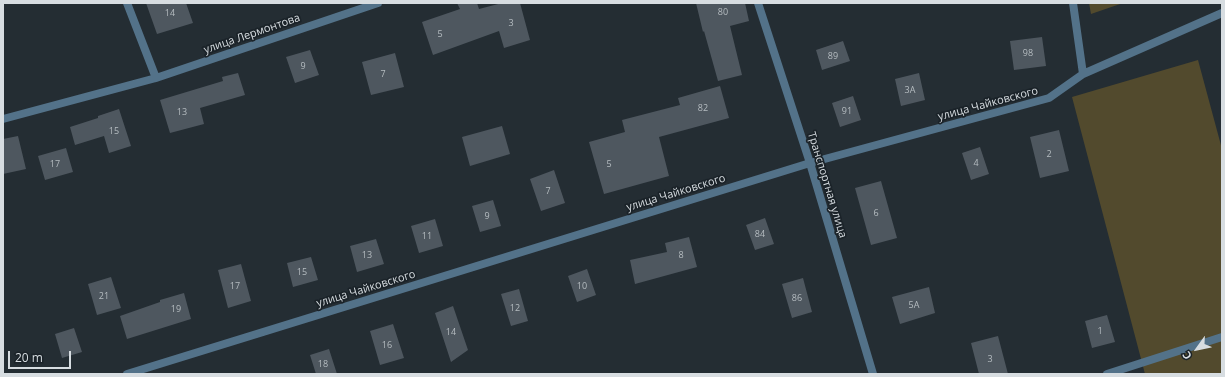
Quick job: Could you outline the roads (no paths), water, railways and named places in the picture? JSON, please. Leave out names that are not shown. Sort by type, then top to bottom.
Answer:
[{"type":"street","points":[[127,3],[156,78]]},
{"type":"street","name":"улица Лермонтова","points":[[3,120],[156,78],[378,3]]},
{"type":"street","name":"Транспортная улица","points":[[758,3],[810,163],[873,374]]},
{"type":"street","points":[[1073,3],[1084,74]]},
{"type":"street","name":"улица Чайковского","points":[[127,374],[810,163],[1049,98],[1084,74],[1222,13]]},
{"type":"street","points":[[1107,374],[1222,337]]}]
